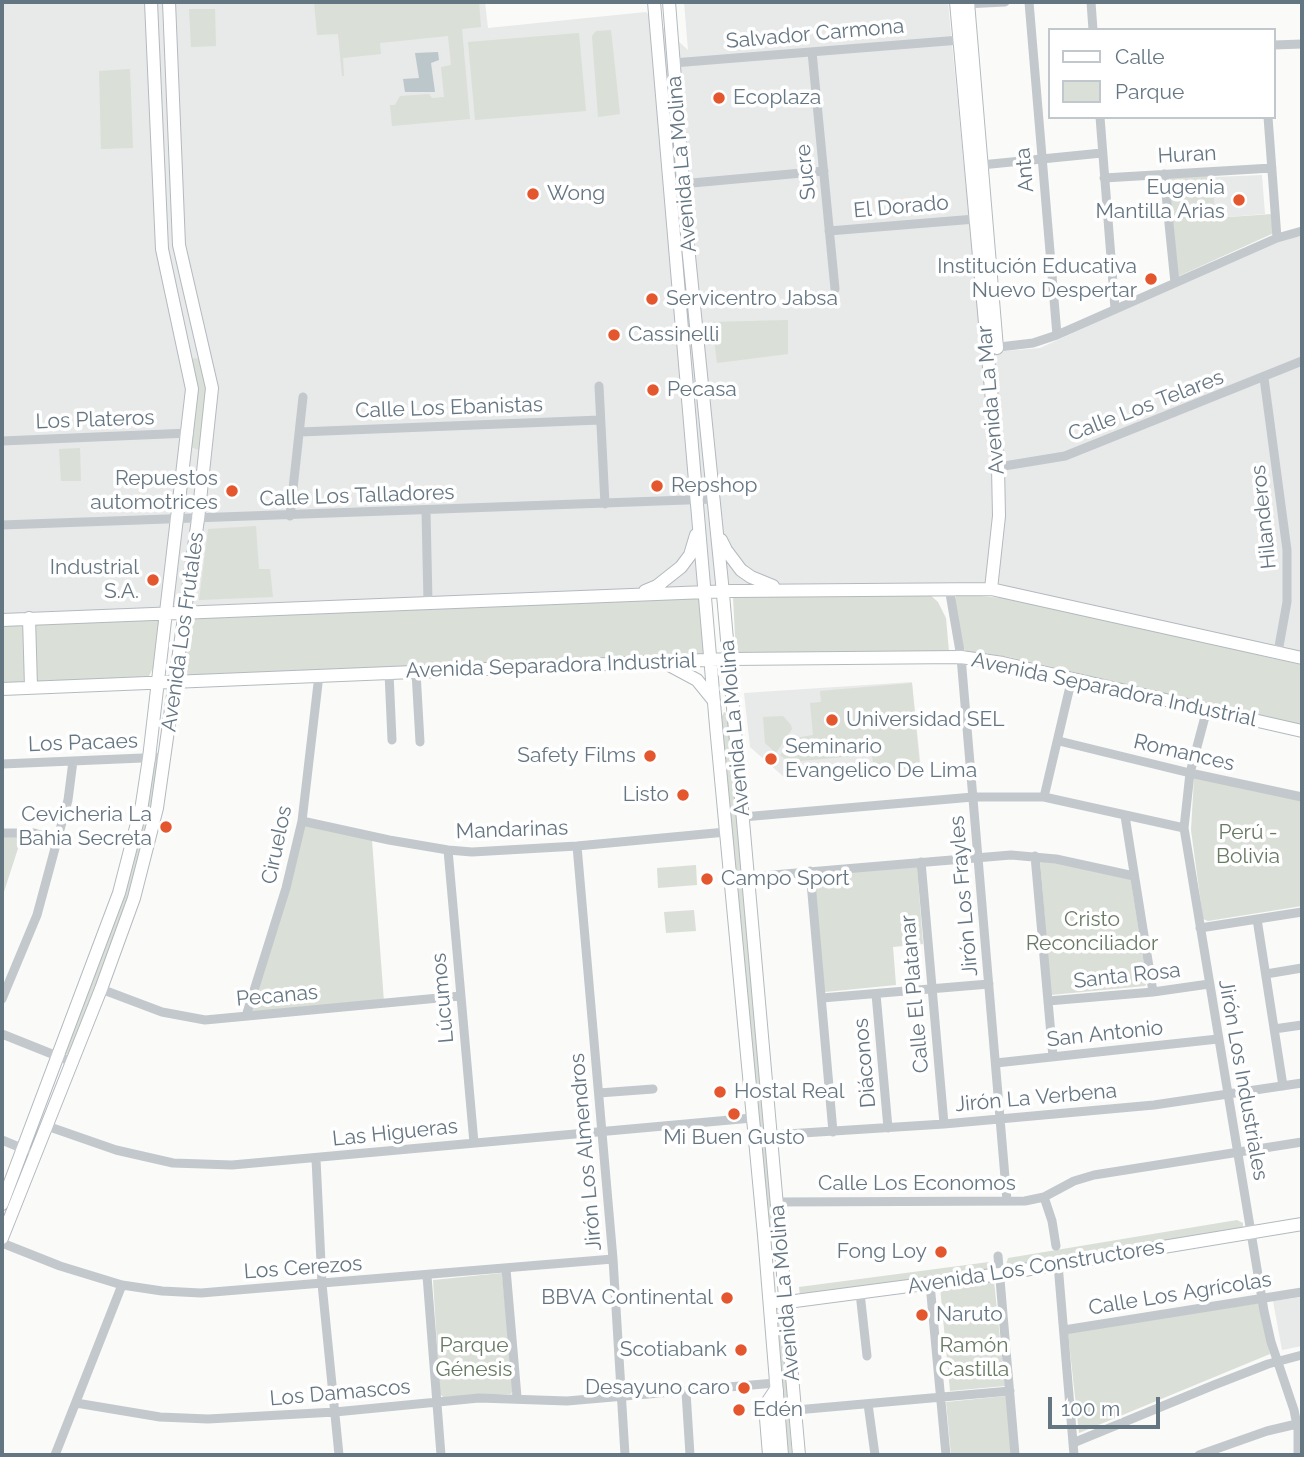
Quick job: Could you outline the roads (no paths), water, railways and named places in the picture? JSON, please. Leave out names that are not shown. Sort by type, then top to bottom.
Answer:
[{"type":"main road","name":"Avenida Los Frutales","points":[[2,1241],[59,1057],[119,893],[142,804],[179,520],[192,389],[162,249],[151,2]]},
{"type":"main road","name":"Avenida Los Frutales","points":[[2,1204],[29,1151],[47,1126],[101,989],[134,898],[157,808],[166,757],[198,519],[212,388],[180,245],[169,2]]},
{"type":"main road","name":"Avenida La Molina","points":[[654,2],[676,184],[691,265],[749,877],[799,1455]]},
{"type":"main road","name":"Avenida La Molina","points":[[669,2],[673,63],[677,267],[782,1455]]},
{"type":"main road","name":"Avenida La Mar","points":[[962,3],[960,40],[975,219],[991,348]]},
{"type":"main road","name":"Avenida La Mar","points":[[962,3],[981,165],[998,467],[999,516],[991,589]]},
{"type":"main road","points":[[677,267],[691,265]]},
{"type":"main road","points":[[687,389],[703,388]]},
{"type":"main road","points":[[625,595],[657,586],[678,570],[690,555],[698,524]]},
{"type":"main road","points":[[716,525],[726,550],[741,570],[762,583],[791,590]]},
{"type":"main road","points":[[2,620],[723,591],[991,589],[1302,658]]},
{"type":"main road","points":[[29,618],[31,687]]},
{"type":"main road","name":"Avenida Separadora Industrial","points":[[2,688],[729,659],[961,657],[1003,663],[1302,731]]},
{"type":"main road","points":[[662,662],[687,672],[714,701]]},
{"type":"main road","points":[[715,718],[721,709],[728,708],[735,732]]},
{"type":"main road","name":"Avenida Los Constructores","points":[[769,1304],[1000,1274],[1302,1224]]},
{"type":"main road","points":[[764,1235],[771,1241],[780,1233]]},
{"type":"main road","points":[[768,1286],[784,1284]]},
{"type":"main road","points":[[770,1455],[766,1406],[776,1387]]},
{"type":"street","points":[[962,3],[1005,2]]},
{"type":"street","name":"Anta","points":[[1029,2],[1057,335]]},
{"type":"street","points":[[1091,2],[1093,28]]},
{"type":"street","name":"Salvador Carmona","points":[[673,63],[960,40]]},
{"type":"street","points":[[1276,45],[1302,44]]},
{"type":"street","name":"Sucre","points":[[812,52],[835,289]]},
{"type":"street","points":[[1100,119],[1115,309]]},
{"type":"street","points":[[1268,119],[1277,238]]},
{"type":"street","points":[[981,165],[1102,153]]},
{"type":"street","name":"Huran","points":[[1104,178],[1272,168]]},
{"type":"street","points":[[676,184],[824,172]]},
{"type":"street","points":[[1164,174],[1175,283]]},
{"type":"street","name":"El Dorado","points":[[830,231],[975,219]]},
{"type":"street","points":[[991,348],[1032,343],[1057,335],[1277,238],[1302,231]]},
{"type":"street","name":"Calle Los Telares","points":[[998,467],[1065,456],[1302,361]]},
{"type":"street","name":"Hilanderos","points":[[1264,378],[1287,550],[1287,602],[1278,652]]},
{"type":"street","points":[[599,386],[605,504]]},
{"type":"street","points":[[289,516],[303,397]]},
{"type":"street","name":"Calle Los Ebanistas","points":[[300,432],[600,420]]},
{"type":"street","name":"Los Plateros","points":[[2,441],[189,433]]},
{"type":"street","name":"Calle Los Talladores","points":[[2,525],[714,499]]},
{"type":"street","points":[[426,511],[428,602]]},
{"type":"street","name":"Jirón Los Frayles","points":[[949,588],[961,657],[1007,1201]]},
{"type":"street","points":[[416,672],[420,741]]},
{"type":"street","points":[[389,673],[392,740]]},
{"type":"street","name":"Ciruelos","points":[[246,1016],[286,888],[302,821],[319,676]]},
{"type":"street","points":[[1044,797],[1072,678]]},
{"type":"street","name":"Jirón Los Industriales","points":[[1208,709],[1190,773],[1184,828],[1262,1299],[1278,1361],[1300,1423],[1298,1455]]},
{"type":"street","name":"Romances","points":[[1059,741],[1302,797]]},
{"type":"street","name":"Los Pacaes","points":[[2,764],[166,757]]},
{"type":"street","points":[[2,999],[37,915],[68,800],[73,761]]},
{"type":"street","points":[[743,817],[973,797],[1044,797],[1184,828]]},
{"type":"street","points":[[1125,816],[1153,992]]},
{"type":"street","name":"Mandarinas","points":[[302,821],[448,850],[498,851],[577,846],[726,832]]},
{"type":"street","points":[[2,833],[34,833],[58,840]]},
{"type":"street","name":"Jirón Los Almendros","points":[[577,846],[613,1259],[625,1455]]},
{"type":"street","name":"Lúcumos","points":[[448,850],[474,1143]]},
{"type":"street","points":[[749,877],[978,857],[1035,856],[1134,876]]},
{"type":"street","points":[[1035,856],[1053,1057]]},
{"type":"street","name":"Calle El Platanar","points":[[921,862],[944,1124]]},
{"type":"street","points":[[810,871],[833,1132]]},
{"type":"street","points":[[1200,928],[1302,912]]},
{"type":"street","points":[[1257,919],[1283,1086]]},
{"type":"street","points":[[1266,974],[1302,968]]},
{"type":"street","points":[[822,998],[989,984]]},
{"type":"street","name":"Santa Rosa","points":[[1048,1001],[1209,984]]},
{"type":"street","name":"Pecanas","points":[[101,989],[162,1012],[205,1020],[460,996]]},
{"type":"street","name":"Diáconos","points":[[876,994],[888,1128]]},
{"type":"street","points":[[1274,1029],[1302,1025]]},
{"type":"street","points":[[2,1034],[72,1062]]},
{"type":"street","name":"San Antonio","points":[[996,1063],[1218,1039]]},
{"type":"street","name":"Jirón La Verbena","points":[[771,1135],[944,1124],[1154,1105],[1302,1083]]},
{"type":"street","points":[[599,1093],[653,1089]]},
{"type":"street","name":"Las Higueras","points":[[47,1126],[116,1150],[173,1163],[232,1165],[752,1118]]},
{"type":"street","points":[[2,1140],[29,1151]]},
{"type":"street","name":"Calle Los Economos","points":[[777,1202],[1025,1201],[1044,1197],[1084,1178],[1302,1142]]},
{"type":"street","points":[[316,1158],[322,1284],[339,1455]]},
{"type":"street","points":[[1044,1197],[1056,1246]]},
{"type":"street","name":"Los Cerezos","points":[[2,1241],[60,1266],[122,1284],[162,1291],[201,1293],[613,1259]]},
{"type":"street","points":[[998,1256],[1015,1455]]},
{"type":"street","points":[[1058,1264],[1074,1455]]},
{"type":"street","points":[[506,1269],[517,1397]]},
{"type":"street","points":[[426,1276],[441,1455]]},
{"type":"street","points":[[55,1455],[122,1284]]},
{"type":"street","points":[[930,1284],[946,1455]]},
{"type":"street","name":"Calle Los Agrícolas","points":[[1064,1330],[1302,1292]]},
{"type":"street","points":[[860,1293],[867,1356]]},
{"type":"street","points":[[1073,1443],[1214,1385],[1302,1355]]},
{"type":"street","name":"Los Damascos","points":[[76,1403],[138,1415],[196,1419],[335,1412],[479,1398],[517,1397],[567,1401],[776,1387]]},
{"type":"street","points":[[796,1410],[1010,1391]]},
{"type":"street","points":[[685,1392],[690,1455]]},
{"type":"street","points":[[868,1404],[875,1455]]},
{"type":"street","points":[[1199,1455],[1300,1423]]},
{"type":"place","name":"Ecoplaza","points":[[719,98]]},
{"type":"place","name":"Wong","points":[[533,194]]},
{"type":"place","name":"Eugenia Mantilla Arias","points":[[1239,200]]},
{"type":"place","name":"Institución Educativa Nuevo Despertar","points":[[1151,279]]},
{"type":"place","name":"Servicentro Jabsa","points":[[652,299]]},
{"type":"place","name":"Cassinelli","points":[[614,335]]},
{"type":"place","name":"Pecasa","points":[[653,390]]},
{"type":"place","name":"Repshop","points":[[657,486]]},
{"type":"place","name":"Repuestos automotrices","points":[[232,491]]},
{"type":"place","name":"Industrial S.A.","points":[[153,580]]},
{"type":"place","name":"Universidad SEL","points":[[832,720]]},
{"type":"place","name":"Safety Films","points":[[650,756]]},
{"type":"place","name":"Seminario Evangelico De Lima","points":[[771,759]]},
{"type":"place","name":"Listo","points":[[683,795]]},
{"type":"place","name":"Cevicheria La Bahia Secreta","points":[[166,827]]},
{"type":"place","name":"Campo Sport","points":[[707,879]]},
{"type":"place","name":"Hostal Real","points":[[720,1092]]},
{"type":"place","name":"Mi Buen Gusto","points":[[734,1114]]},
{"type":"place","name":"Fong Loy","points":[[941,1252]]},
{"type":"place","name":"BBVA Continental","points":[[727,1298]]},
{"type":"place","name":"Naruto","points":[[922,1315]]},
{"type":"place","name":"Scotiabank","points":[[741,1350]]},
{"type":"place","name":"Desayuno caro","points":[[744,1388]]},
{"type":"place","name":"Edén","points":[[739,1410]]},
{"type":"park label","name":"Perú - Bolivia","points":[[1248,845]]},
{"type":"park label","name":"Cristo Reconciliador","points":[[1092,932]]},
{"type":"park label","name":"Parque Génesis","points":[[474,1358]]},
{"type":"park label","name":"Ramón Castilla","points":[[974,1358]]}]
